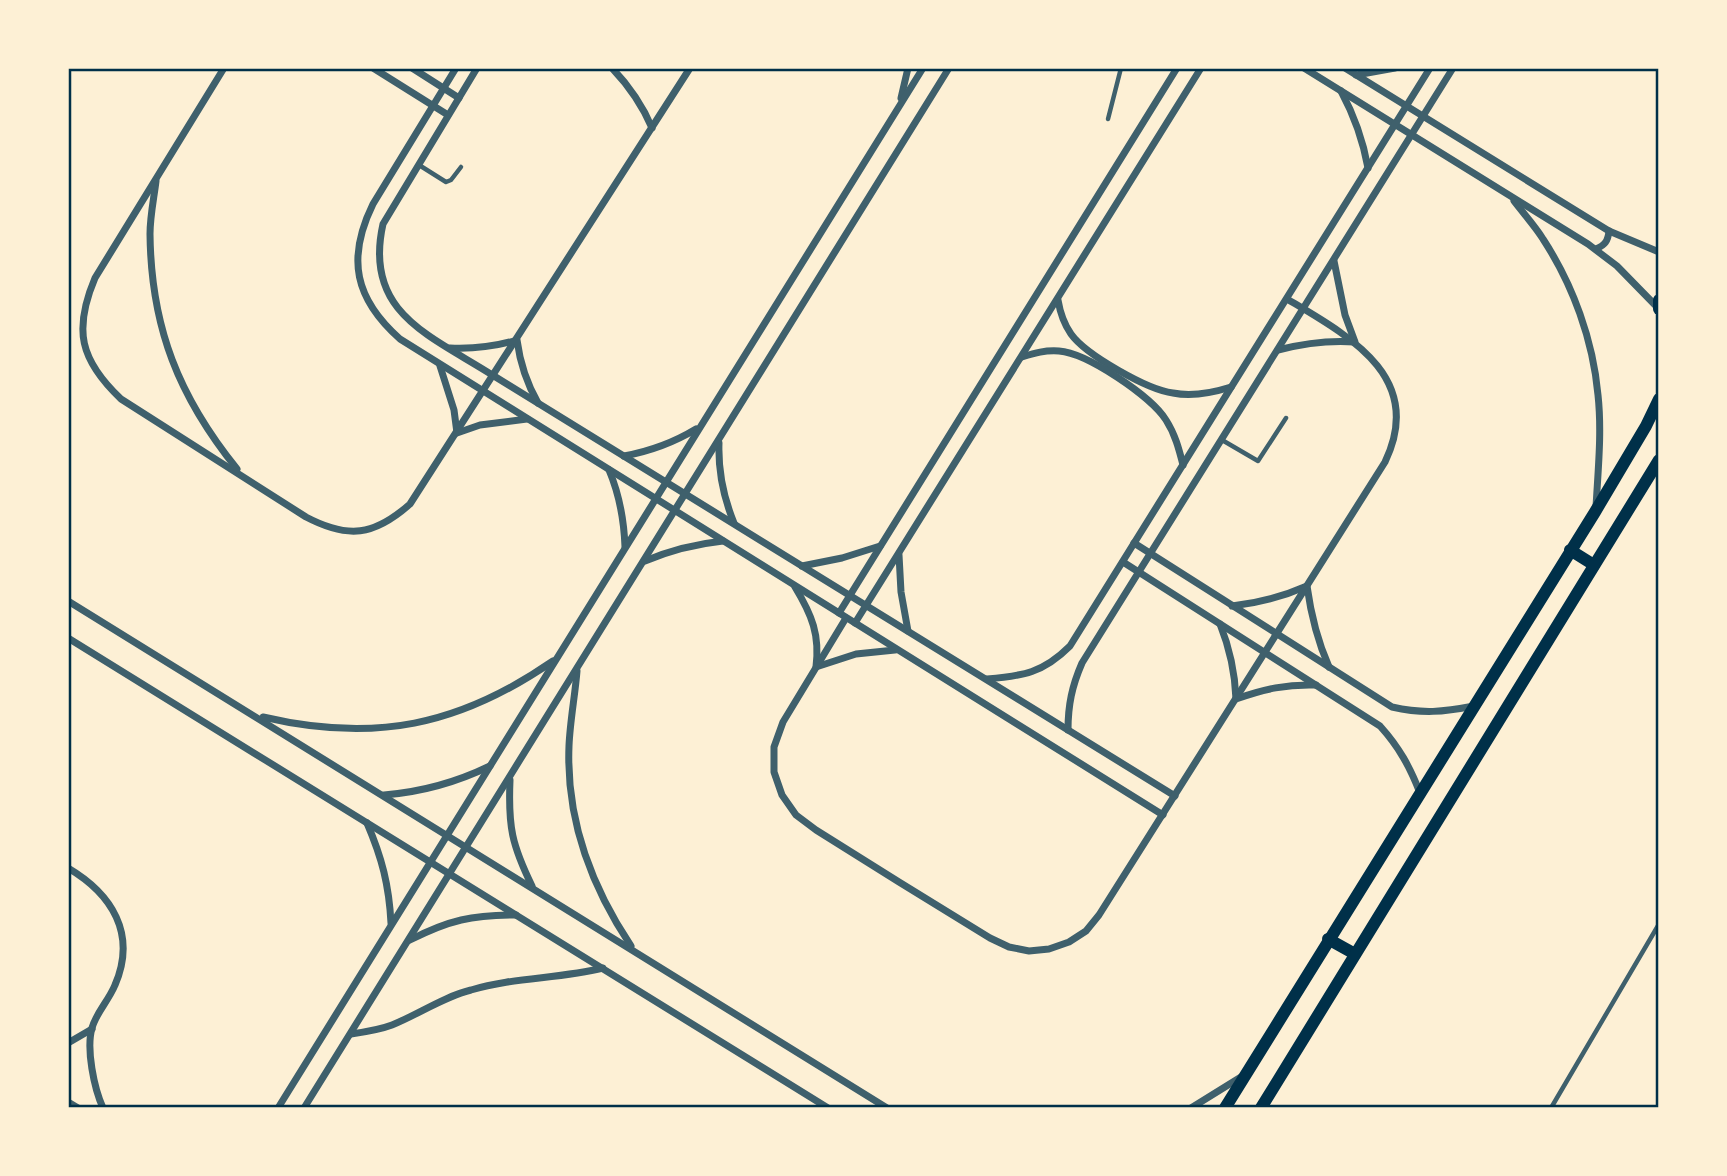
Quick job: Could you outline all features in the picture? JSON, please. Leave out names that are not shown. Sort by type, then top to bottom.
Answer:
[{"type":"main road","points":[[1659,300],[1659,309]]},
{"type":"main road","points":[[1225,1108],[1595,512],[1659,399]]},
{"type":"main road","points":[[1261,1108],[1659,460]]},
{"type":"main road","points":[[1570,550],[1594,565]]},
{"type":"main road","points":[[1328,939],[1355,954]]},
{"type":"street","points":[[224,68],[95,278],[84,303],[82,330],[88,356],[101,380],[121,399],[327,527],[349,532],[372,529],[393,520],[410,504],[690,68]]},
{"type":"street","points":[[373,68],[448,115]]},
{"type":"street","points":[[412,68],[459,98]]},
{"type":"street","points":[[456,68],[373,204],[362,227],[357,252],[358,277],[367,301],[381,322],[400,339],[440,365],[1163,815]]},
{"type":"street","points":[[477,68],[383,223],[378,246],[379,269],[386,291],[398,310],[415,326],[449,348],[1175,796]]},
{"type":"street","points":[[612,68],[629,85],[643,105],[652,128]]},
{"type":"street","points":[[900,105],[908,68]]},
{"type":"street","points":[[278,1108],[923,68]]},
{"type":"street","points":[[304,1108],[949,68]]},
{"type":"street","points":[[1177,68],[850,595],[816,667],[783,722],[774,747],[774,772],[782,795],[796,815],[990,938],[1009,947],[1029,951],[1049,949],[1069,942],[1086,931],[1099,915],[1266,653],[1385,461],[1394,442],[1398,421],[1396,400],[1381,372],[1355,342],[1287,299]]},
{"type":"street","points":[[855,623],[1201,68]]},
{"type":"street","points":[[1304,68],[1596,250],[1617,266],[1659,309]]},
{"type":"street","points":[[1345,68],[1609,231],[1659,252]]},
{"type":"street","points":[[1356,75],[1395,68]]},
{"type":"street","points":[[986,679],[1036,672],[1055,662],[1070,646],[1430,68]]},
{"type":"street","points":[[1068,730],[1068,706],[1082,663],[1452,68]]},
{"type":"street","points":[[1341,91],[1364,141],[1368,169]]},
{"type":"street","points":[[156,179],[150,232],[153,285],[164,337],[183,387],[202,422],[242,475]]},
{"type":"street","points":[[1509,195],[1543,239],[1570,288],[1588,340],[1598,395],[1599,450],[1595,512]]},
{"type":"street","points":[[1596,250],[1604,246],[1609,239],[1609,231]]},
{"type":"street","points":[[1334,260],[1340,297],[1355,342]]},
{"type":"street","points":[[1058,300],[1062,318],[1072,336],[1149,400],[1165,418],[1177,441],[1184,465]]},
{"type":"street","points":[[449,348],[472,349],[517,340]]},
{"type":"street","points":[[517,340],[520,362],[538,403]]},
{"type":"street","points":[[1278,350],[1329,340],[1355,342]]},
{"type":"street","points":[[1021,358],[1040,351],[1061,351],[1081,356],[1154,389],[1174,394],[1213,392],[1232,387]]},
{"type":"street","points":[[440,365],[451,398],[457,433]]},
{"type":"street","points":[[457,433],[480,425],[528,419]]},
{"type":"street","points":[[624,456],[651,451],[677,441],[700,427]]},
{"type":"street","points":[[719,440],[720,480],[734,524]]},
{"type":"street","points":[[609,470],[619,495],[625,549]]},
{"type":"street","points":[[644,561],[696,544],[723,541]]},
{"type":"street","points":[[1134,543],[1392,707],[1418,713],[1445,712],[1475,706]]},
{"type":"street","points":[[802,566],[842,558],[881,545]]},
{"type":"street","points":[[899,552],[901,592],[908,631]]},
{"type":"street","points":[[1123,562],[1380,726],[1409,765],[1420,795]]},
{"type":"street","points":[[794,586],[814,625],[819,647],[816,667]]},
{"type":"street","points":[[1232,606],[1270,600],[1307,586]]},
{"type":"street","points":[[1307,586],[1316,633],[1329,668]]},
{"type":"street","points":[[68,601],[887,1108]]},
{"type":"street","points":[[1220,623],[1235,673],[1237,699]]},
{"type":"street","points":[[68,638],[828,1108]]},
{"type":"street","points":[[816,667],[856,654],[895,650]]},
{"type":"street","points":[[255,716],[299,726],[345,730],[390,728],[435,719],[478,705],[519,685],[556,659]]},
{"type":"street","points":[[577,669],[569,745],[570,789],[577,832],[590,874],[604,904],[634,950]]},
{"type":"street","points":[[1237,699],[1262,689],[1290,684],[1317,685]]},
{"type":"street","points":[[383,795],[438,787],[465,778],[490,765]]},
{"type":"street","points":[[510,777],[508,815],[516,853],[533,887]]},
{"type":"street","points":[[367,823],[384,867],[389,890],[391,925]]},
{"type":"street","points":[[68,867],[99,890],[114,911],[122,935],[123,961],[116,985],[92,1029],[91,1063],[103,1108]]},
{"type":"street","points":[[409,940],[442,924],[479,915],[516,915]]},
{"type":"street","points":[[351,1034],[392,1025],[439,1001],[497,983],[575,975],[603,968]]},
{"type":"street","points":[[68,1042],[92,1029]]},
{"type":"street","points":[[1191,1108],[1245,1075]]},
{"type":"street","points":[[68,1102],[78,1108]]},
{"type":"lane","points":[[1108,119],[1121,68]]},
{"type":"lane","points":[[418,164],[446,182],[451,180],[461,167]]},
{"type":"lane","points":[[1222,440],[1258,461],[1286,418]]},
{"type":"lane","points":[[1551,1108],[1659,923]]}]
